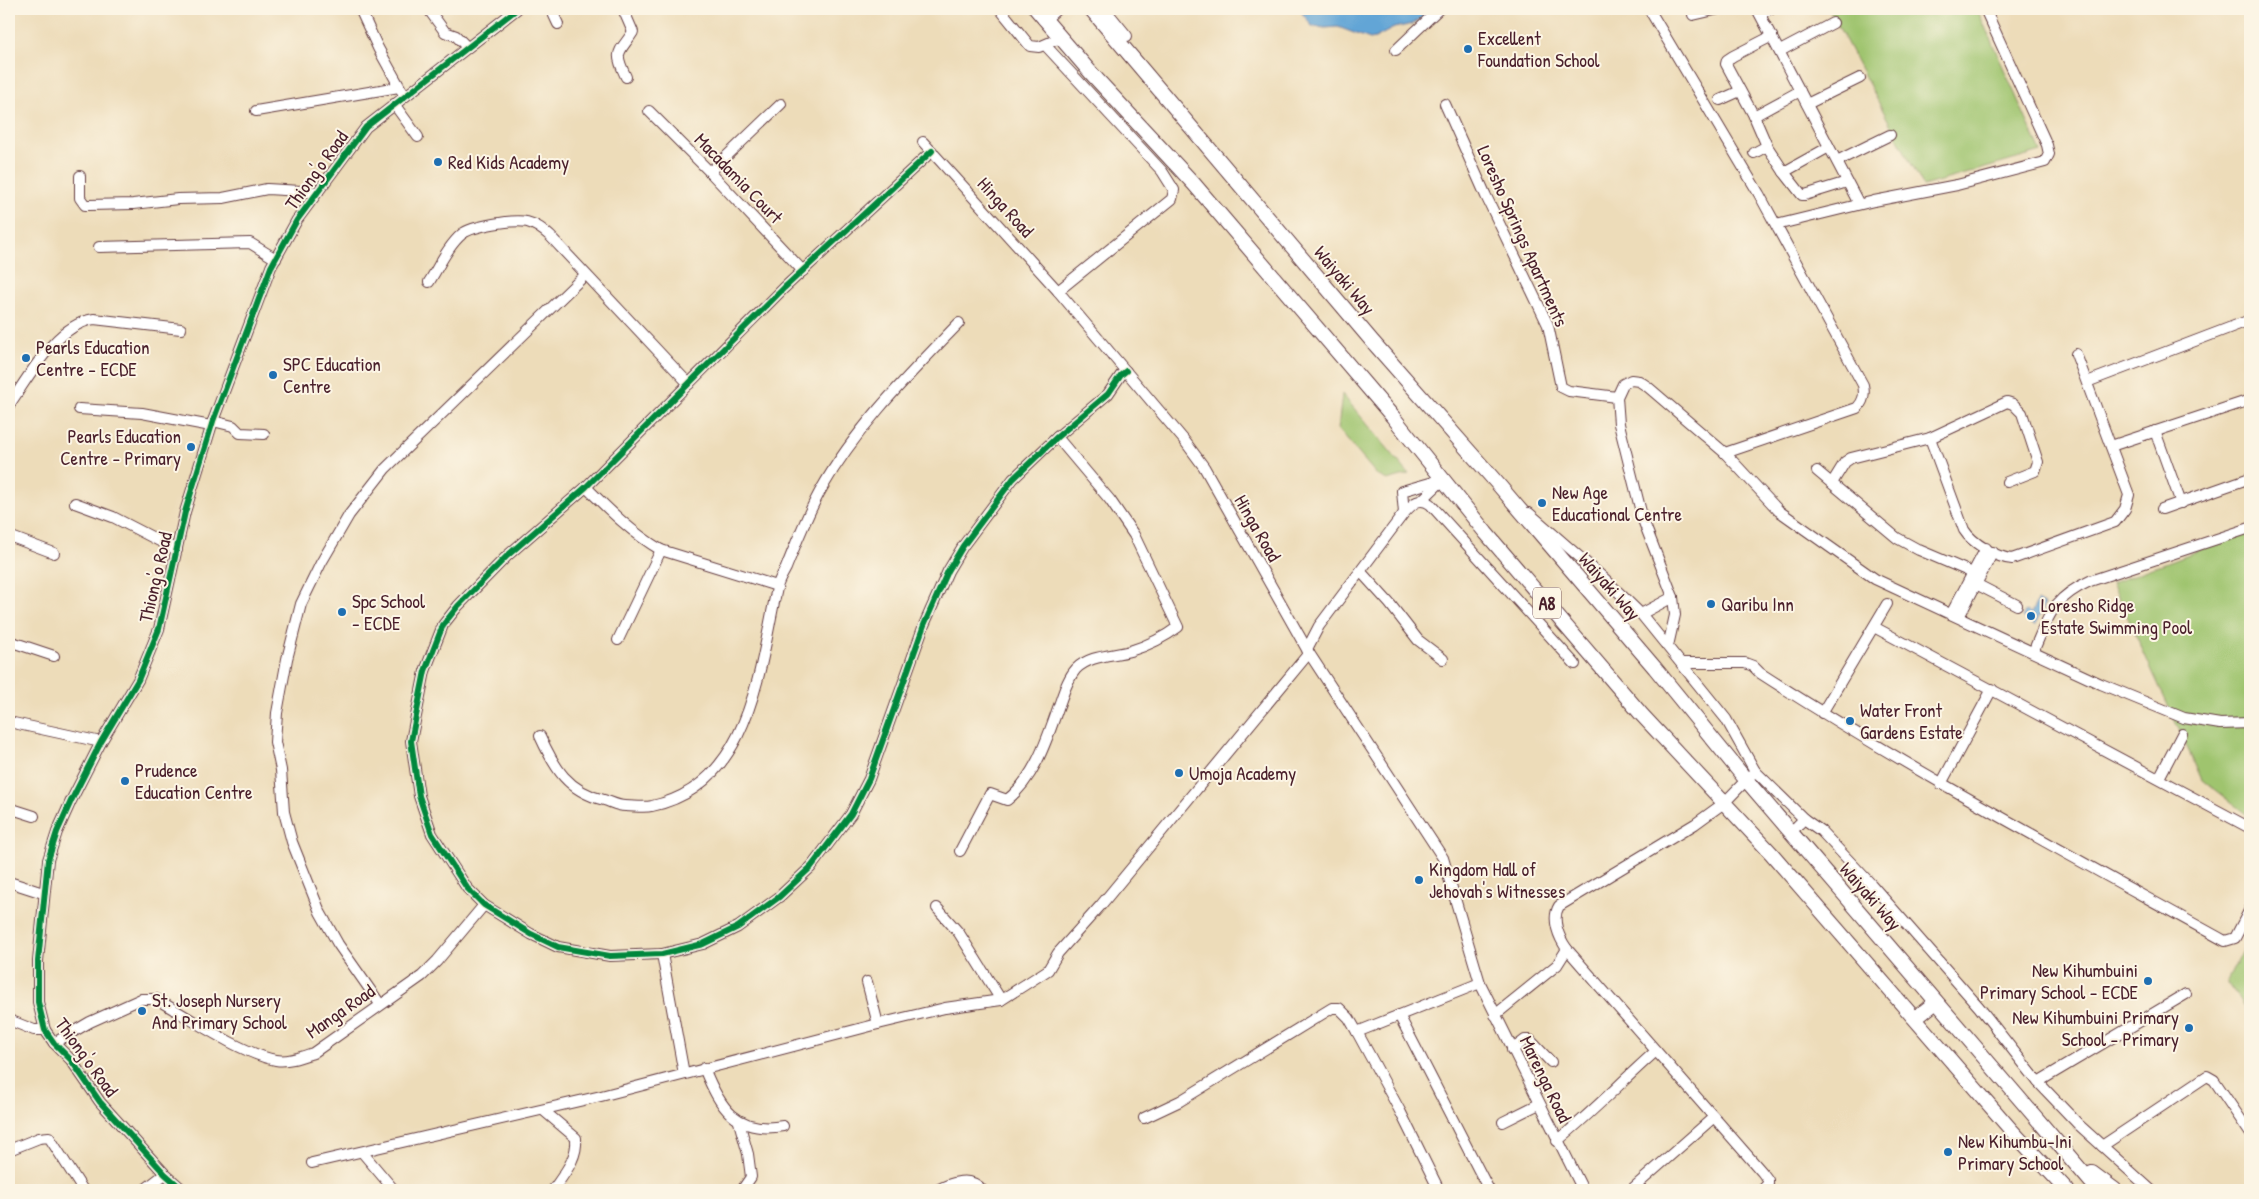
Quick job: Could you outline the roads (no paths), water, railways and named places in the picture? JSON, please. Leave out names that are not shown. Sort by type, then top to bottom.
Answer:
[{"type":"highway","name":"Waiyaki Way","points":[[1091,9],[1366,334],[1751,776],[1791,832],[2098,1190]]},
{"type":"highway","name":"A8","points":[[1045,12],[1060,38],[1174,161],[1444,479],[1486,533],[1642,715],[1777,860],[2012,1130],[2067,1190]]},
{"type":"highway","points":[[1916,1018],[1936,1002]]},
{"type":"highway","name":"A8","points":[[2012,1130],[2055,1190]]},
{"type":"highway","points":[[2062,1149],[2115,1190]]},
{"type":"street","points":[[256,111],[402,91],[360,9]]},
{"type":"street","name":"Thiong'o Road","points":[[183,1190],[165,1174],[100,1102],[71,1060],[54,1043],[45,1030],[38,1002],[38,961],[43,893],[48,860],[57,832],[101,742],[138,680],[159,629],[185,512],[212,423],[252,314],[276,259],[297,220],[366,128],[394,104],[402,91],[467,47],[517,9]]},
{"type":"street","points":[[551,9],[558,24]]},
{"type":"street","points":[[623,9],[634,32],[618,54],[617,60],[626,77]]},
{"type":"street","points":[[1000,9],[1030,46],[1039,48],[1060,38]]},
{"type":"street","points":[[1105,9],[1127,36]]},
{"type":"street","points":[[1396,50],[1439,9]]},
{"type":"street","points":[[1649,9],[1776,225],[1862,385],[1863,397],[1857,408],[1724,452]]},
{"type":"street","points":[[1693,15],[1719,9]]},
{"type":"street","points":[[1776,225],[1859,204],[1975,181],[2048,159],[2047,144],[1985,9]]},
{"type":"street","points":[[429,10],[445,32],[456,36],[467,47]]},
{"type":"street","points":[[1763,10],[1772,36],[1859,204]]},
{"type":"street","points":[[1780,51],[1833,23]]},
{"type":"street","points":[[1772,36],[1726,60],[1726,64],[1754,116],[1767,146],[1802,195],[1805,196],[1847,182]]},
{"type":"street","points":[[1046,46],[1162,171],[1174,190],[1172,199],[1058,291]]},
{"type":"street","points":[[1807,104],[1860,78]]},
{"type":"street","points":[[1720,100],[1740,91]]},
{"type":"street","points":[[1754,116],[1800,91]]},
{"type":"street","points":[[394,104],[418,137]]},
{"type":"street","points":[[710,172],[781,104]]},
{"type":"street","name":"Loresho Springs Apartments","points":[[1446,104],[1486,196],[1548,325],[1560,387],[1569,391],[1617,397]]},
{"type":"street","name":"Macadamia Court","points":[[649,111],[710,172],[803,271]]},
{"type":"street","points":[[1837,161],[1890,135]]},
{"type":"street","name":"Hinga Road","points":[[923,142],[1058,291],[1184,440],[1204,467],[1308,651],[1443,858],[1480,983]]},
{"type":"street","points":[[1754,153],[1767,146]]},
{"type":"street","points":[[1784,172],[1829,147]]},
{"type":"street","points":[[932,151],[803,271],[586,487],[507,556],[458,606],[443,625],[425,671],[411,741],[419,796],[436,841],[467,888],[484,905],[531,934],[558,947],[610,956],[662,954],[703,944],[738,928],[779,897],[811,867],[851,814],[868,779],[924,625],[948,571],[979,522],[1013,479],[1057,437],[1108,394],[1126,371]]},
{"type":"street","points":[[1162,171],[1174,161]]},
{"type":"street","points":[[80,176],[80,198],[85,205],[223,198],[267,189],[318,192]]},
{"type":"street","points":[[430,282],[444,256],[463,233],[513,221],[527,222],[539,227],[689,384]]},
{"type":"street","points":[[100,248],[250,243],[276,259]]},
{"type":"street","points":[[380,1004],[338,944],[320,912],[292,842],[284,812],[275,742],[277,713],[286,659],[301,604],[321,563],[349,515],[385,469],[585,275]]},
{"type":"street","points":[[9,405],[55,342],[71,327],[82,321],[94,319],[181,329]]},
{"type":"street","points":[[2087,382],[2250,320]]},
{"type":"street","points":[[540,736],[558,771],[573,787],[592,798],[619,806],[650,806],[690,792],[712,775],[723,761],[745,722],[762,664],[777,586],[817,497],[846,449],[896,388],[959,323]]},
{"type":"street","points":[[1930,438],[1964,530],[1970,538],[2005,559],[2012,559],[2108,525],[2119,519],[2125,509],[2129,494],[2076,354]]},
{"type":"street","points":[[1668,646],[1675,615],[1673,597],[1643,520],[1619,424],[1617,397],[1626,381],[1639,381],[1648,387],[1724,452],[1779,511],[1875,579],[2101,684],[2184,718],[2220,724],[2250,723]]},
{"type":"street","points":[[2111,446],[2250,400]]},
{"type":"street","points":[[1832,483],[1845,462],[1851,458],[1930,438],[2006,402],[2013,404],[2022,412],[2038,462],[2035,470],[2007,482]]},
{"type":"street","points":[[79,410],[142,413],[233,426],[240,433],[264,434]]},
{"type":"street","points":[[2155,431],[2181,502]]},
{"type":"street","points":[[960,851],[990,794],[1007,800],[1017,793],[1026,781],[1043,746],[1067,685],[1076,670],[1089,661],[1130,651],[1169,634],[1178,627],[1134,534],[1110,500],[1057,437]]},
{"type":"street","points":[[1817,471],[1873,520],[1897,538],[1919,550],[1973,573]]},
{"type":"street","points":[[2162,509],[2250,478]]},
{"type":"street","points":[[1404,513],[1402,491],[1444,479]]},
{"type":"street","points":[[312,1163],[544,1110],[945,1008],[1001,1000],[1048,970],[1058,953],[1101,905],[1308,651],[1319,626],[1404,513],[1416,501],[1422,500],[1444,479]]},
{"type":"street","points":[[1497,483],[1552,534],[1606,580],[1641,614],[1683,663],[1730,725],[1751,776],[1804,820],[1822,832],[1871,884],[1979,1008],[2038,1082],[2102,1146],[2151,1190]]},
{"type":"street","points":[[586,487],[613,514],[661,550],[777,586]]},
{"type":"street","points":[[1422,500],[1430,504],[1575,664]]},
{"type":"street","points":[[75,503],[113,517],[177,550]]},
{"type":"street","points":[[2033,652],[2052,609],[2070,590],[2090,581],[2250,528]]},
{"type":"street","points":[[9,536],[54,553]]},
{"type":"street","points":[[618,640],[661,550]]},
{"type":"street","points":[[1955,616],[1973,573],[1989,550]]},
{"type":"street","points":[[1955,616],[1976,584],[1989,550]]},
{"type":"street","points":[[1361,572],[1390,604],[1418,640],[1443,659]]},
{"type":"street","points":[[1976,584],[2017,604]]},
{"type":"street","points":[[1641,614],[1673,597]]},
{"type":"street","points":[[1822,713],[1887,604]]},
{"type":"street","points":[[1874,626],[2250,828]]},
{"type":"street","points":[[9,641],[54,656]]},
{"type":"street","points":[[1683,663],[1745,663],[1753,666],[1760,673],[1822,713],[1941,784],[2225,941],[2235,938],[2250,910]]},
{"type":"street","points":[[1941,784],[1992,689]]},
{"type":"street","points":[[9,722],[101,742]]},
{"type":"street","points":[[2158,778],[2182,734]]},
{"type":"street","points":[[1751,776],[1724,803],[1695,824],[1562,903],[1556,910],[1555,918],[1563,943],[1567,949],[1778,1190]]},
{"type":"street","points":[[9,808],[34,816]]},
{"type":"street","points":[[1791,832],[1804,820]]},
{"type":"street","points":[[9,882],[43,893]]},
{"type":"street","name":"Manga Road","points":[[54,1043],[90,1022],[141,999],[156,999],[254,1053],[276,1060],[290,1060],[313,1053],[422,976],[484,905]]},
{"type":"street","points":[[937,908],[959,933],[1001,1000]]},
{"type":"street","points":[[1496,1015],[1558,964],[1567,949]]},
{"type":"street","points":[[662,954],[684,1074]]},
{"type":"street","points":[[867,982],[878,1024]]},
{"type":"street","points":[[1357,1032],[1480,983]]},
{"type":"street","name":"Marenga Road","points":[[1480,983],[1582,1190]]},
{"type":"street","points":[[2038,1082],[2186,994]]},
{"type":"street","points":[[1144,1118],[1180,1101],[1332,1008],[1339,1008],[1349,1018],[1357,1032],[1400,1111],[1439,1190]]},
{"type":"street","points":[[1399,1015],[1489,1190]]},
{"type":"street","points":[[9,1020],[34,1030],[45,1030]]},
{"type":"street","points":[[1512,1050],[1525,1040],[1530,1040],[1551,1062]]},
{"type":"street","points":[[1558,1140],[1584,1119],[1656,1050]]},
{"type":"street","points":[[704,1068],[721,1103],[739,1122],[748,1154],[751,1177],[742,1190]]},
{"type":"street","points":[[2102,1146],[2207,1076],[2214,1080],[2250,1133]]},
{"type":"street","points":[[1503,1122],[1539,1104]]},
{"type":"street","points":[[544,1110],[576,1138],[577,1149],[553,1190]]},
{"type":"street","points":[[1631,1190],[1714,1118]]},
{"type":"street","points":[[739,1122],[762,1127],[783,1126]]},
{"type":"street","points":[[9,1150],[39,1138],[49,1137],[83,1190]]},
{"type":"street","points":[[362,1152],[394,1190]]},
{"type":"street","points":[[144,1190],[165,1174]]},
{"type":"street","points":[[1762,1190],[1768,1184],[1768,1180]]},
{"type":"street","points":[[938,1190],[948,1185],[967,1181],[978,1185],[982,1190]]},
{"type":"water","points":[[1299,9],[1434,9],[1413,24],[1394,28],[1370,39],[1338,27],[1312,26]]},
{"type":"water","name":"Loresho Ridge Estate Swimming Pool","points":[[2037,601],[2044,605],[2035,626],[2022,618],[2025,611],[2031,613]]},
{"type":"place","name":"Excellent Foundation School","points":[[1468,49]]},
{"type":"place","name":"Red Kids Academy","points":[[438,162]]},
{"type":"place","name":"Pearls Education Centre - ECDE","points":[[26,358]]},
{"type":"place","name":"SPC Education Centre","points":[[273,375]]},
{"type":"place","name":"Pearls Education Centre - Primary","points":[[191,447]]},
{"type":"place","name":"New Age Educational Centre","points":[[1542,503]]},
{"type":"place","name":"Qaribu Inn","points":[[1711,604]]},
{"type":"place","name":"Spc School - ECDE","points":[[342,612]]},
{"type":"place","name":"Loresho Ridge Estate Swimming Pool","points":[[2031,616]]},
{"type":"place","name":"Water Front Gardens Estate","points":[[1850,721]]},
{"type":"place","name":"Umoja Academy","points":[[1179,773]]},
{"type":"place","name":"Prudence Education Centre","points":[[125,781]]},
{"type":"place","name":"Kingdom Hall of Jehovah's Witnesses","points":[[1419,880]]},
{"type":"place","name":"New Kihumbuini Primary School - ECDE","points":[[2148,981]]},
{"type":"place","name":"St. Joseph Nursery And Primary School","points":[[142,1011]]},
{"type":"place","name":"New Kihumbuini Primary School - Primary","points":[[2189,1028]]},
{"type":"place","name":"New Kihumbu-Ini Primary School","points":[[1948,1152]]}]
